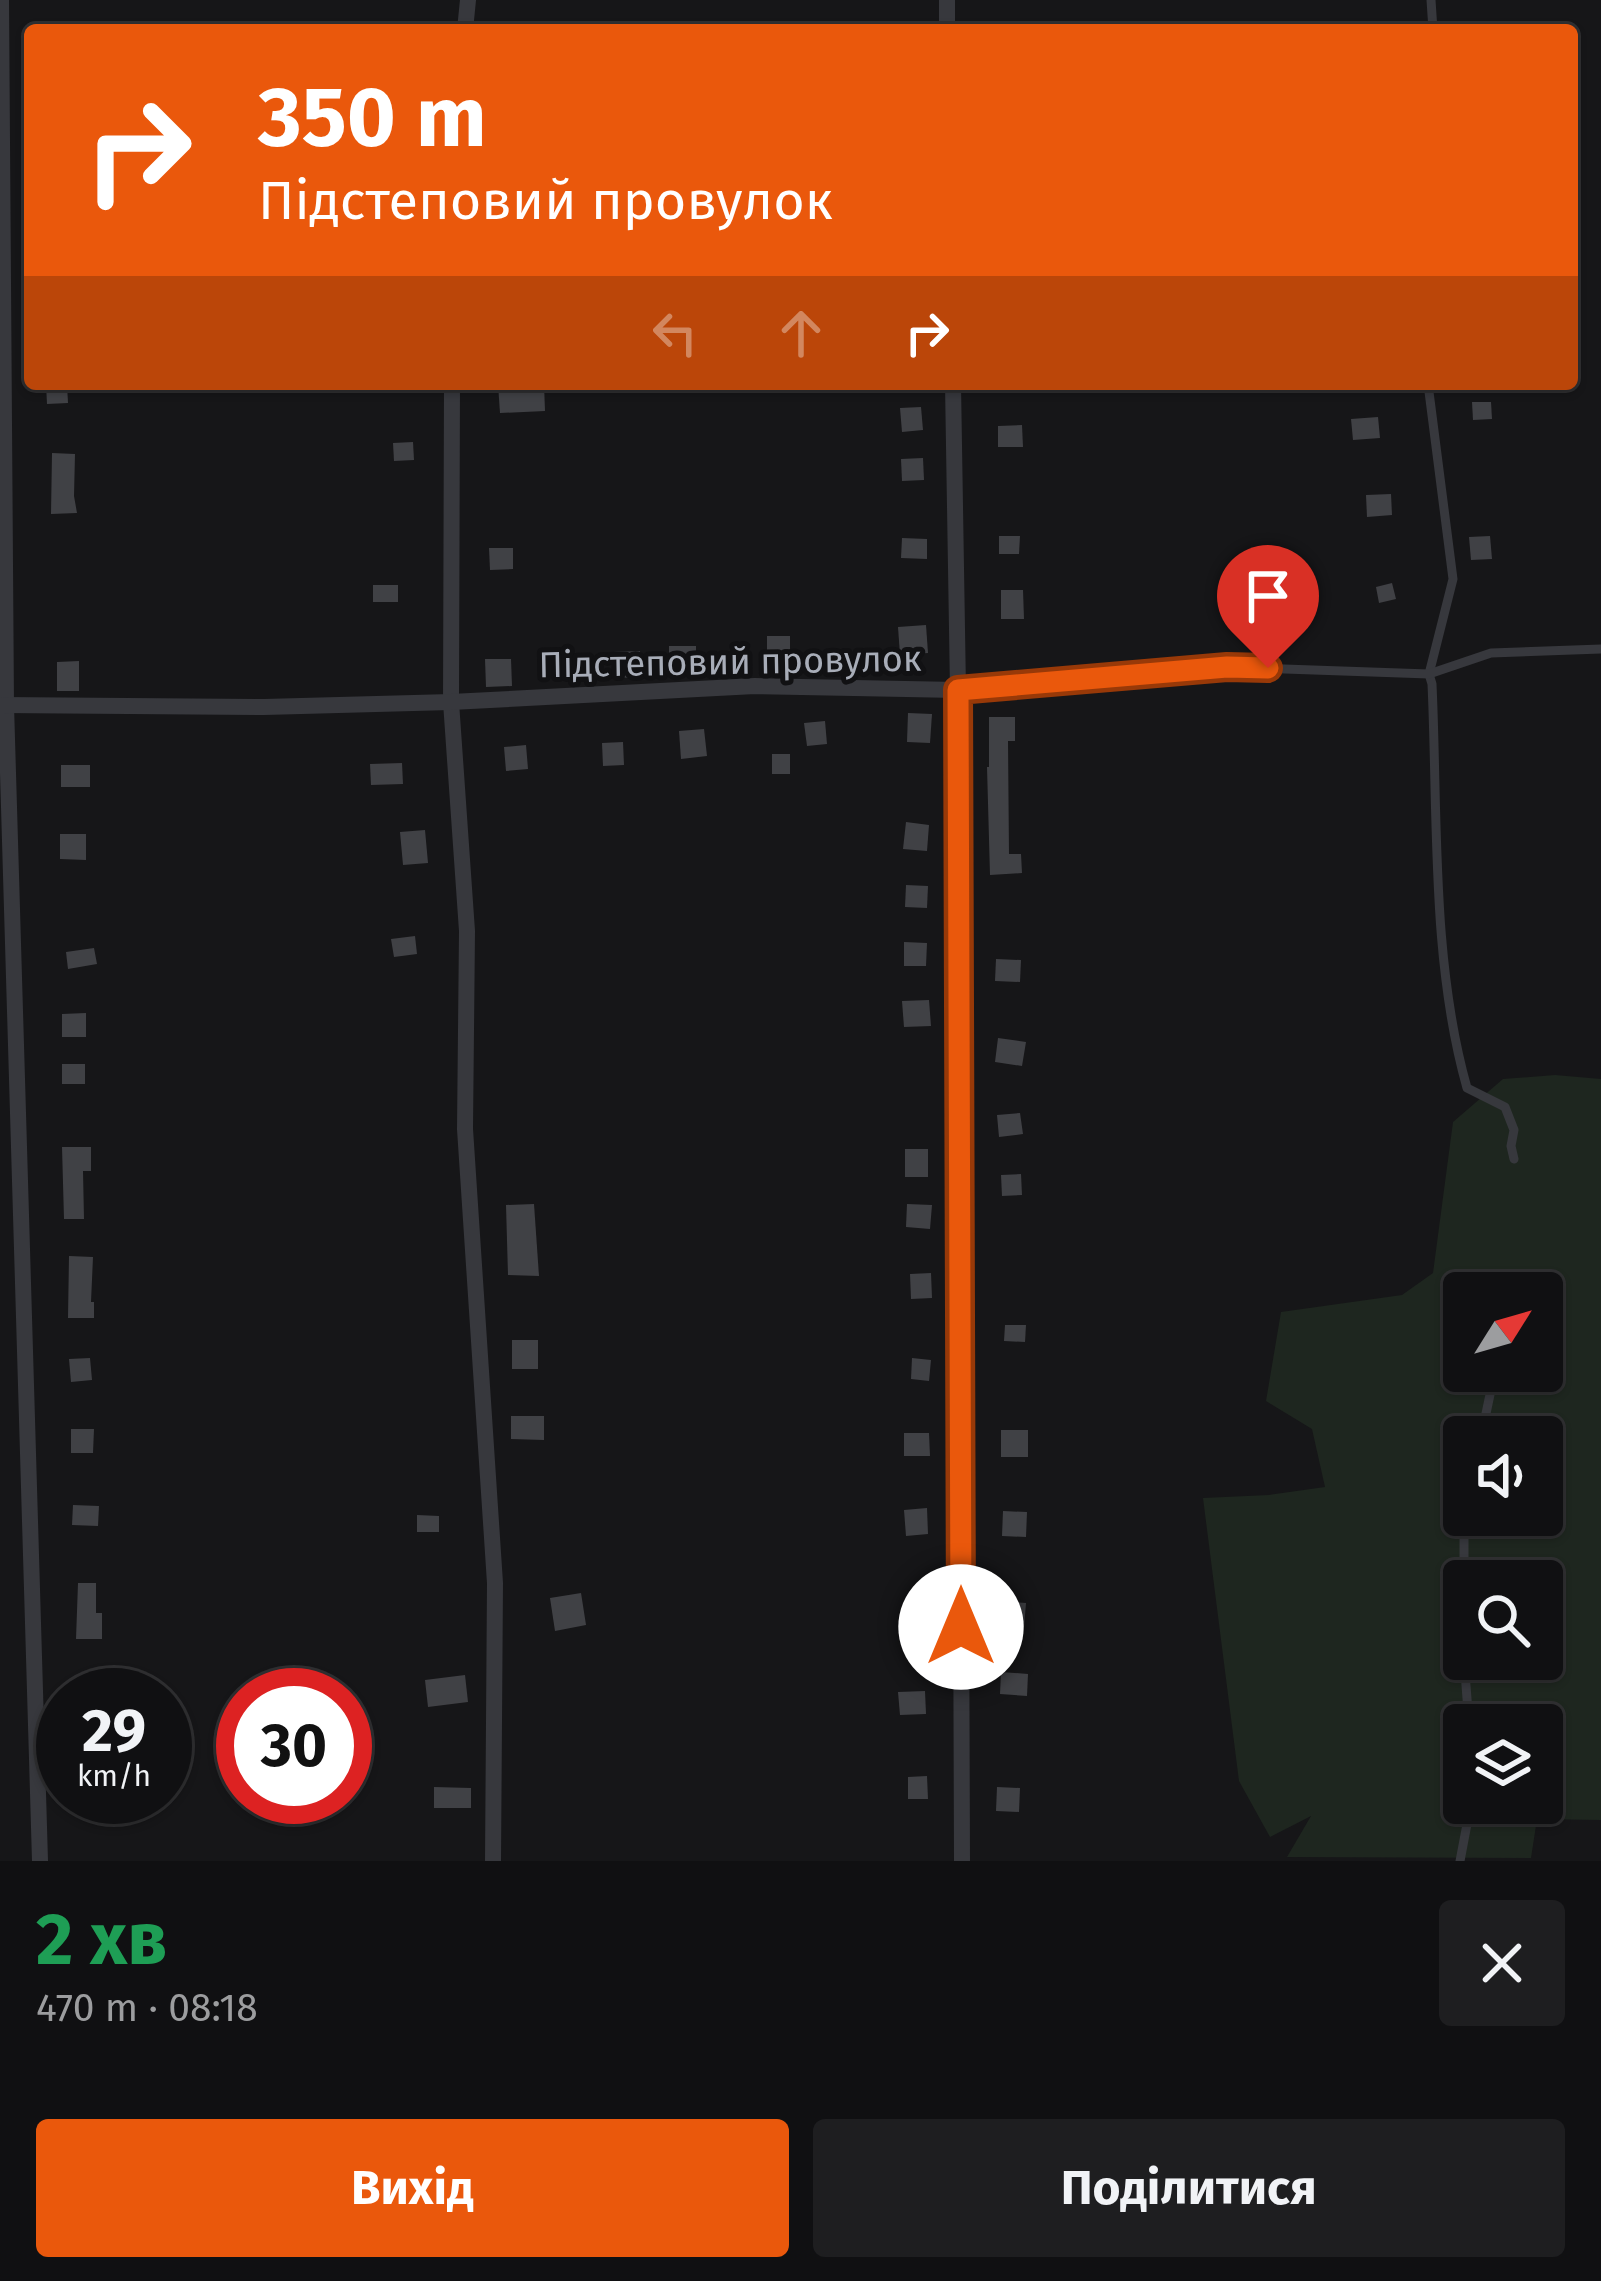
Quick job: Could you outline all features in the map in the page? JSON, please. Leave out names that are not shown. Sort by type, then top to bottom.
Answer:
[{"type":"street","points":[[1,0],[3,705],[40,1861]]},
{"type":"street","points":[[452,390],[451,702],[467,931],[465,1129],[495,1583],[493,1861]]},
{"type":"street","points":[[952,390],[958,690],[962,1861]]},
{"type":"street","name":"Підстеповий провулок","points":[[3,705],[264,707],[755,686],[958,690]]},
{"type":"lane","points":[[1429,390],[1453,579],[1429,674],[1447,995],[1467,1088],[1504,1107],[1514,1130],[1514,1160]]},
{"type":"lane","name":"Підстеповий провулок","points":[[958,690],[1227,667],[1429,674],[1490,653],[1601,650]]},
{"type":"lane","points":[[1460,1861],[1467,1824]]},
{"type":"shaded area","points":[[1555,1075],[1601,1079],[1601,1820],[1563,1819],[1563,1704],[1443,1704],[1443,1824],[1536,1824],[1531,1858],[1287,1857],[1311,1816],[1270,1837],[1239,1781],[1203,1498],[1325,1487],[1312,1429],[1266,1401],[1281,1312],[1402,1295],[1433,1273],[1453,1122],[1503,1079]]},
{"type":"building","points":[[46,390],[67,390],[68,403],[47,404]]},
{"type":"building","points":[[498,390],[544,390],[545,411],[500,413]]},
{"type":"building","points":[[1472,402],[1491,402],[1492,419],[1473,420]]},
{"type":"building","points":[[921,407],[923,430],[902,432],[900,408]]},
{"type":"building","points":[[1378,417],[1380,438],[1353,440],[1351,419]]},
{"type":"building","points":[[1022,425],[1023,447],[998,447],[998,426]]},
{"type":"building","points":[[413,442],[414,460],[394,461],[393,443]]},
{"type":"building","points":[[52,453],[75,454],[77,513],[51,514]]},
{"type":"building","points":[[923,458],[924,480],[902,481],[901,459]]},
{"type":"building","points":[[1391,494],[1392,515],[1367,517],[1366,495]]},
{"type":"building","points":[[999,536],[1020,536],[1019,554],[999,554]]},
{"type":"building","points":[[1490,536],[1492,559],[1471,560],[1469,537]]},
{"type":"building","points":[[902,538],[927,539],[927,559],[901,558]]},
{"type":"building","points":[[489,548],[513,548],[513,569],[490,570]]},
{"type":"building","points":[[1392,583],[1396,599],[1379,603],[1376,587]]},
{"type":"building","points":[[373,585],[398,585],[398,602],[373,602]]},
{"type":"building","points":[[1001,590],[1023,590],[1024,619],[1001,619]]},
{"type":"building","points":[[926,625],[928,653],[900,655],[898,627]]},
{"type":"building","points":[[767,636],[790,636],[790,664],[767,664]]},
{"type":"building","points":[[669,646],[696,646],[696,673],[669,674]]},
{"type":"building","points":[[640,651],[642,677],[614,678],[613,652]]},
{"type":"building","points":[[485,659],[511,659],[512,686],[486,687]]},
{"type":"building","points":[[79,661],[79,691],[57,691],[57,662]]},
{"type":"building","points":[[908,713],[932,714],[930,743],[907,742]]},
{"type":"building","points":[[989,717],[1015,717],[1015,741],[1008,741],[1009,854],[1021,854],[1022,873],[990,875]]},
{"type":"building","points":[[825,721],[827,744],[807,746],[804,723]]},
{"type":"building","points":[[704,729],[707,756],[681,759],[679,731]]},
{"type":"building","points":[[623,742],[624,765],[603,766],[602,743]]},
{"type":"building","points":[[526,745],[528,769],[506,771],[504,747]]},
{"type":"building","points":[[772,754],[790,754],[790,774],[772,774]]},
{"type":"building","points":[[402,763],[403,784],[371,785],[370,764]]},
{"type":"building","points":[[61,765],[90,765],[90,787],[61,787]]},
{"type":"building","points":[[906,822],[929,825],[927,851],[903,849]]},
{"type":"building","points":[[425,830],[428,863],[403,865],[400,832]]},
{"type":"building","points":[[60,834],[86,834],[86,860],[60,859]]},
{"type":"building","points":[[906,885],[928,886],[927,908],[905,907]]},
{"type":"building","points":[[415,936],[417,954],[394,957],[391,939]]},
{"type":"building","points":[[904,942],[927,943],[926,966],[904,966]]},
{"type":"building","points":[[94,948],[97,964],[68,969],[66,952]]},
{"type":"building","points":[[996,959],[1021,960],[1020,982],[995,981]]},
{"type":"building","points":[[929,1000],[931,1026],[904,1027],[902,1001]]},
{"type":"building","points":[[86,1013],[86,1037],[62,1037],[62,1014]]},
{"type":"building","points":[[998,1038],[1026,1042],[1022,1066],[995,1062]]},
{"type":"building","points":[[62,1064],[85,1064],[85,1084],[62,1084]]},
{"type":"building","points":[[1020,1113],[1023,1134],[999,1137],[997,1115]]},
{"type":"building","points":[[62,1147],[91,1147],[91,1171],[83,1171],[84,1219],[64,1219]]},
{"type":"building","points":[[905,1149],[928,1149],[928,1177],[905,1177]]},
{"type":"building","points":[[1021,1174],[1022,1195],[1002,1196],[1001,1175]]},
{"type":"building","points":[[534,1204],[539,1276],[508,1275],[506,1205]]},
{"type":"building","points":[[907,1204],[932,1205],[930,1229],[906,1227]]},
{"type":"building","points":[[69,1256],[93,1257],[94,1318],[68,1318]]},
{"type":"building","points":[[931,1273],[932,1298],[911,1299],[910,1274]]},
{"type":"building","points":[[1005,1325],[1026,1325],[1025,1342],[1004,1341]]},
{"type":"building","points":[[512,1340],[538,1340],[538,1369],[512,1369]]},
{"type":"building","points":[[90,1358],[92,1380],[71,1382],[69,1359]]},
{"type":"building","points":[[912,1358],[931,1360],[929,1381],[911,1379]]},
{"type":"building","points":[[511,1416],[544,1416],[544,1440],[511,1439]]},
{"type":"building","points":[[71,1429],[94,1429],[93,1453],[71,1453]]},
{"type":"building","points":[[1001,1430],[1028,1430],[1028,1457],[1001,1457]]},
{"type":"building","points":[[904,1433],[929,1433],[930,1456],[904,1456]]},
{"type":"building","points":[[73,1505],[99,1506],[98,1526],[72,1525]]},
{"type":"building","points":[[927,1508],[928,1534],[906,1536],[904,1510]]},
{"type":"building","points":[[1003,1511],[1027,1512],[1026,1537],[1002,1536]]},
{"type":"building","points":[[417,1515],[439,1516],[439,1532],[417,1532]]},
{"type":"building","points":[[78,1583],[96,1583],[102,1639],[76,1639]]},
{"type":"building","points":[[581,1593],[586,1625],[555,1631],[550,1598]]},
{"type":"building","points":[[999,1601],[1026,1603],[1024,1627],[997,1624]]},
{"type":"building","points":[[904,1622],[928,1624],[927,1648],[902,1646]]},
{"type":"building","points":[[1001,1672],[1028,1674],[1027,1696],[1000,1694]]},
{"type":"building","points":[[465,1675],[468,1702],[428,1707],[425,1680]]},
{"type":"building","points":[[925,1691],[926,1714],[900,1715],[898,1692]]},
{"type":"building","points":[[927,1776],[928,1799],[908,1799],[908,1777]]},
{"type":"building","points":[[434,1787],[471,1788],[471,1808],[434,1808]]},
{"type":"building","points":[[997,1787],[1020,1788],[1019,1812],[996,1811]]},
{"type":"route","points":[[961,1627],[958,690],[1227,667],[1268,668]]}]
